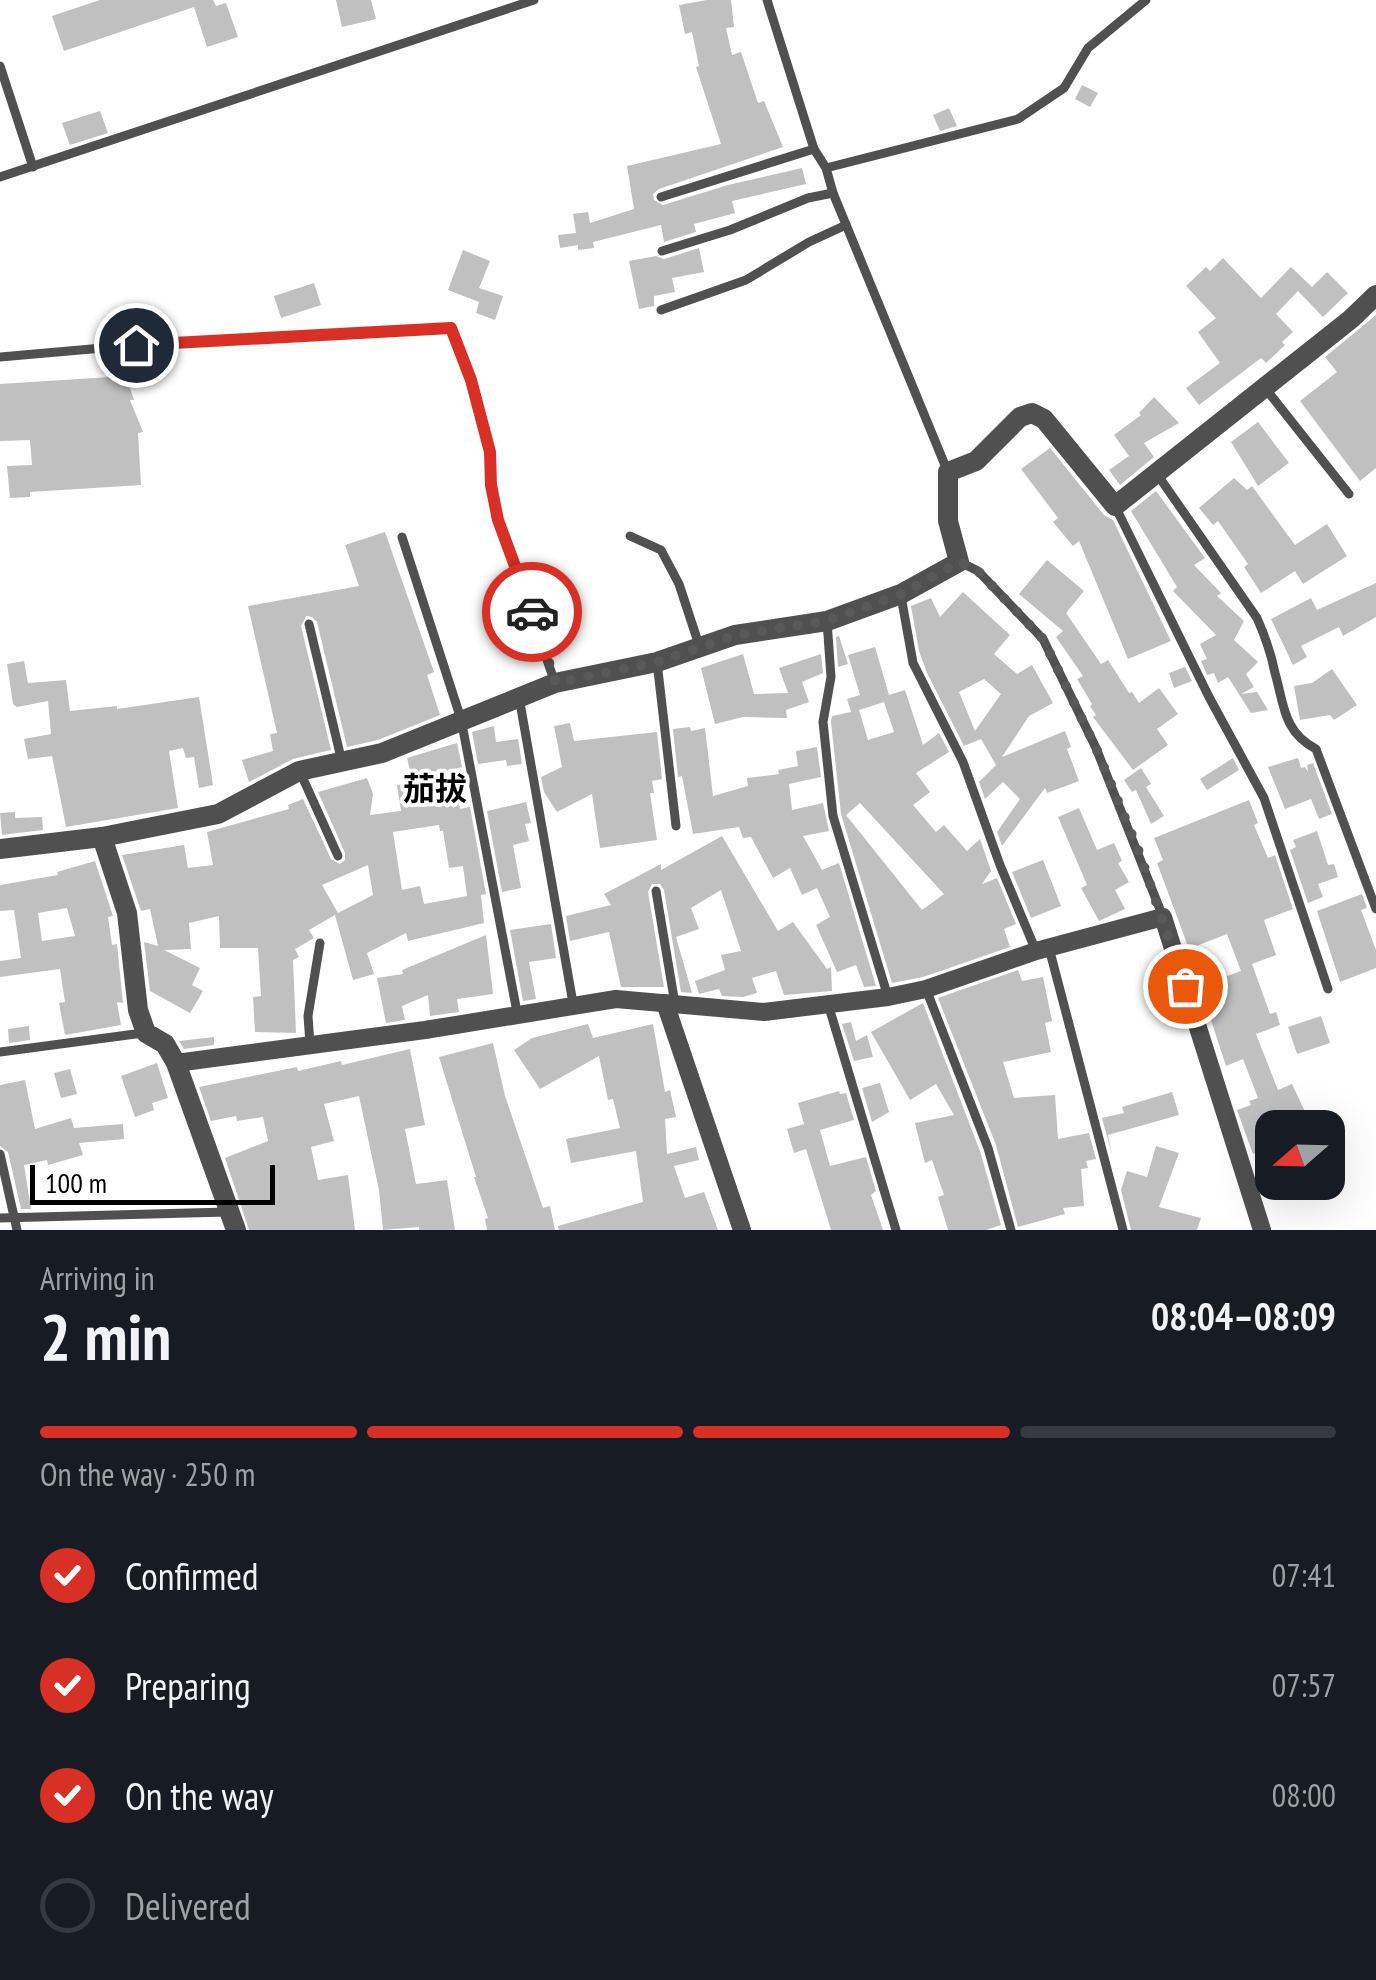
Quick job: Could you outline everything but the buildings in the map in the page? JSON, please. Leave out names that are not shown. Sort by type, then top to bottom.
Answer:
[{"type":"street","points":[[0,849],[102,837],[218,814],[299,771],[382,753],[556,683],[657,662],[736,635],[827,621],[901,594],[960,562],[948,521],[948,472],[976,462],[1020,417],[1032,413],[1044,419],[1115,506],[1376,296]]},
{"type":"street","points":[[102,837],[127,912],[138,1010],[146,1033],[164,1044],[176,1063],[232,1221]]},
{"type":"street","points":[[176,1063],[425,1030],[616,998],[764,1012],[888,997],[1163,917],[1262,1230]]},
{"type":"street","points":[[670,1004],[742,1230]]},
{"type":"lane","points":[[767,0],[814,148],[826,168],[846,226],[948,472]]},
{"type":"lane","points":[[826,168],[1018,119],[1064,88],[1088,48],[1146,0]]},
{"type":"lane","points":[[0,177],[528,1]]},
{"type":"lane","points":[[0,66],[33,167]]},
{"type":"lane","points":[[661,197],[814,148]]},
{"type":"lane","points":[[662,251],[730,230],[808,198],[833,193]]},
{"type":"lane","points":[[661,310],[746,280],[808,242],[846,226]]},
{"type":"lane","points":[[0,357],[136,345],[451,328],[471,380],[490,452],[498,520],[556,683]]},
{"type":"lane","points":[[1265,388],[1349,494]]},
{"type":"lane","points":[[1157,474],[1257,618],[1268,644],[1284,716],[1293,732],[1316,749],[1376,909]]},
{"type":"lane","points":[[1115,506],[1209,697],[1264,798],[1328,989]]},
{"type":"lane","points":[[630,536],[661,550],[678,584],[700,647]]},
{"type":"lane","points":[[402,537],[461,719],[518,1012]]},
{"type":"lane","points":[[960,562],[978,571],[1043,639],[1096,748],[1163,917]]},
{"type":"lane","points":[[901,594],[913,662],[963,762],[1000,865],[1042,950],[1123,1230]]},
{"type":"lane","points":[[827,621],[831,677],[823,722],[833,816],[888,997]]},
{"type":"lane","points":[[310,624],[342,763]]},
{"type":"lane","points":[[657,662],[676,826]]},
{"type":"lane","points":[[520,696],[573,1003]]},
{"type":"lane","points":[[299,771],[338,856]]},
{"type":"lane","points":[[656,891],[670,1004]]},
{"type":"lane","points":[[310,1044],[308,1016],[320,943]]},
{"type":"lane","points":[[926,989],[988,1148],[1011,1230]]},
{"type":"lane","points":[[828,1004],[896,1230]]},
{"type":"lane","points":[[0,1052],[146,1033]]},
{"type":"lane","points":[[0,1154],[16,1230]]},
{"type":"lane","points":[[0,1218],[232,1221]]},
{"type":"way so far","points":[[532,612],[556,683],[657,662],[736,635],[827,621],[901,594],[960,562],[978,571],[1043,639],[1064,679],[1139,852],[1185,986]]},
{"type":"district","name":"茄拔","points":[[435,789]]},
{"type":"route","points":[[136,345],[451,328],[471,380],[490,452],[498,520],[532,612]]}]
